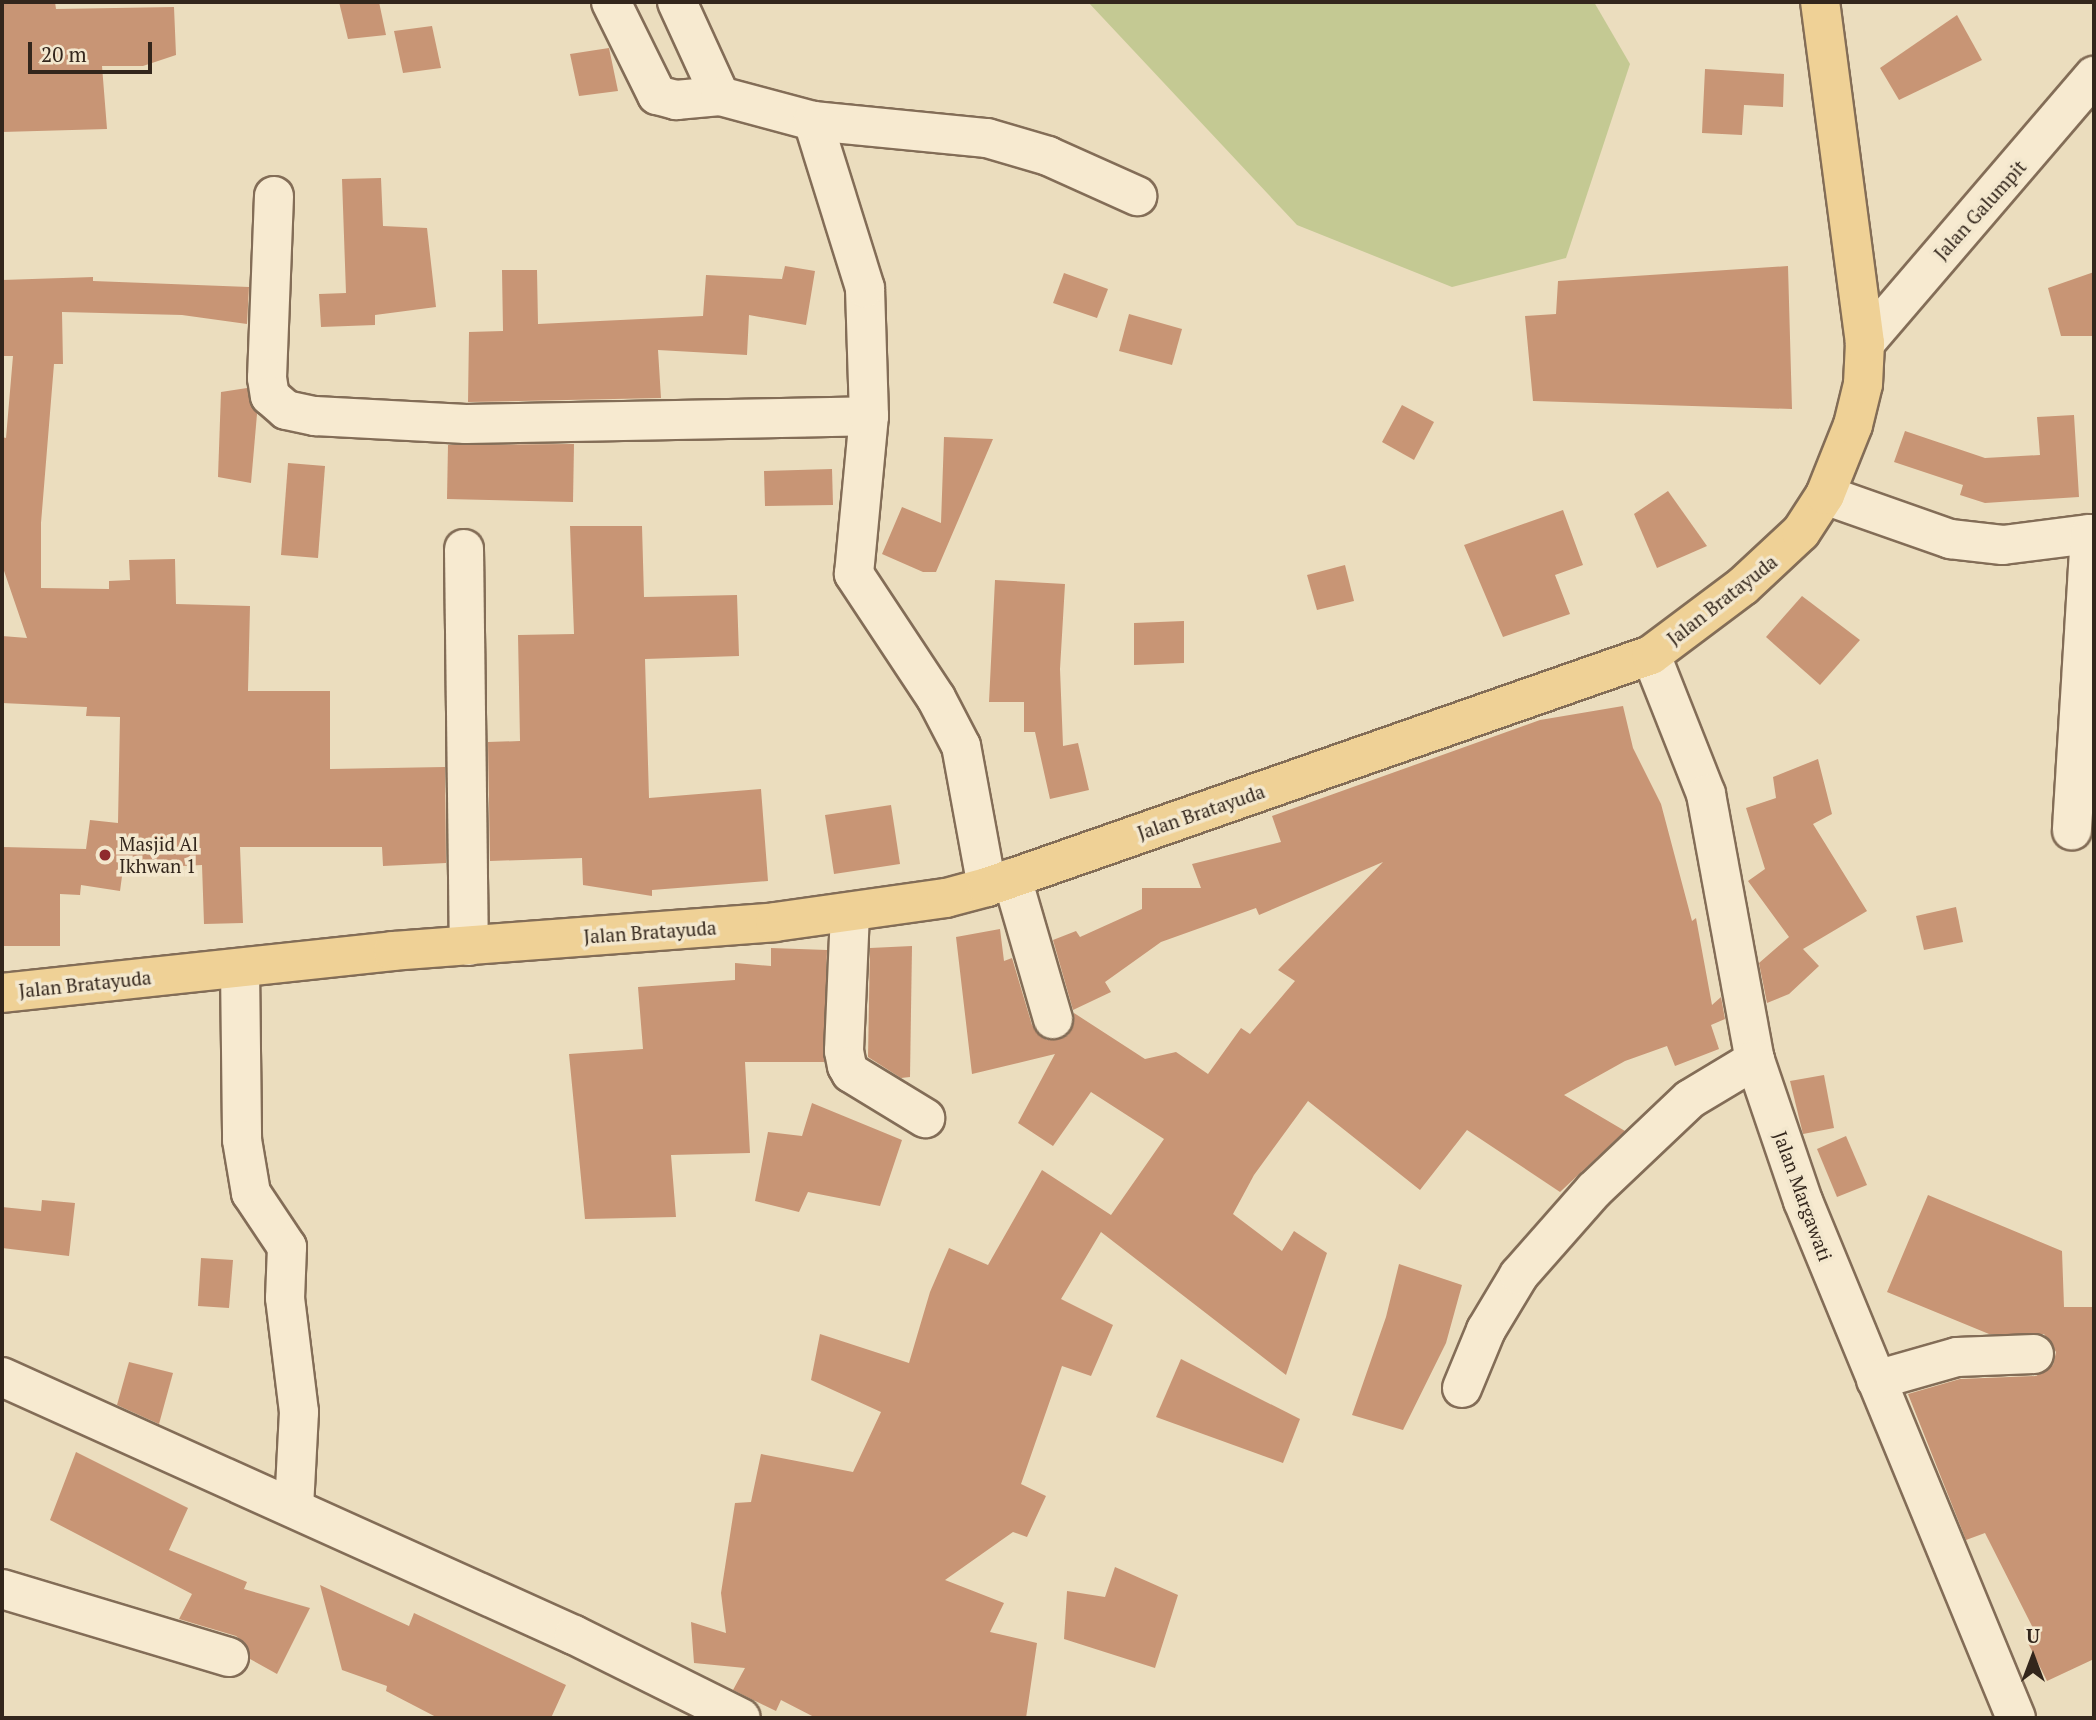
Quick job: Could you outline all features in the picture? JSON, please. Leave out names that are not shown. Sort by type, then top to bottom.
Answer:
[{"type":"main road","name":"Jalan Bratayuda","points":[[2,993],[469,946],[850,913],[999,883],[1651,655],[1775,560],[1801,532],[1825,495],[1853,425],[1863,384],[1865,343],[1819,2]]},
{"type":"street","points":[[611,2],[657,95],[676,100],[720,96],[813,121],[987,138],[1048,156],[1137,196]]},
{"type":"street","points":[[677,2],[720,96]]},
{"type":"street","name":"Jalan Galumpit","points":[[1865,343],[2094,76]]},
{"type":"street","points":[[813,121],[865,288],[869,416],[855,574],[936,698],[961,746],[999,883],[1053,1019]]},
{"type":"street","points":[[274,196],[267,378],[270,396],[286,410],[315,416],[466,424],[869,416]]},
{"type":"street","points":[[1825,495],[1950,539],[2003,545],[2092,533],[2072,830]]},
{"type":"street","points":[[464,550],[469,946]]},
{"type":"street","name":"Jalan Margawati","points":[[1651,655],[1706,794],[1755,1060],[1802,1201],[2016,1718]]},
{"type":"street","points":[[850,913],[844,1051],[847,1066],[851,1073],[925,1118]]},
{"type":"street","points":[[240,968],[242,1140],[251,1193],[287,1247],[285,1298],[299,1412],[294,1508]]},
{"type":"street","points":[[1462,1388],[1486,1329],[1519,1275],[1594,1190],[1690,1099],[1755,1060]]},
{"type":"street","points":[[1876,1380],[1957,1357],[2034,1353]]},
{"type":"street","points":[[2,1377],[574,1634],[741,1718]]},
{"type":"street","points":[[2,1589],[229,1657]]},
{"type":"green space","points":[[1088,2],[1594,2],[1630,64],[1566,258],[1452,287],[1297,225]]},
{"type":"building","points":[[2,2],[55,2],[56,9],[174,7],[176,55],[143,66],[102,66],[107,129],[2,132]]},
{"type":"building","points":[[339,2],[379,2],[386,35],[348,39]]},
{"type":"building","points":[[1957,15],[1982,60],[1899,100],[1880,68]]},
{"type":"building","points":[[432,26],[441,68],[403,73],[394,31]]},
{"type":"building","points":[[609,48],[618,91],[579,96],[570,54]]},
{"type":"building","points":[[1705,69],[1784,74],[1783,107],[1744,105],[1742,135],[1702,133]]},
{"type":"building","points":[[381,178],[383,226],[427,228],[436,307],[375,315],[375,325],[321,327],[319,294],[346,293],[342,179]]},
{"type":"building","points":[[785,266],[815,271],[806,325],[749,315],[747,355],[658,350],[661,398],[468,402],[469,332],[503,331],[502,270],[537,270],[538,324],[703,316],[706,275],[782,279]]},
{"type":"building","points":[[1788,266],[1792,409],[1533,401],[1525,316],[1556,314],[1558,281]]},
{"type":"building","points":[[2094,272],[2094,336],[2061,336],[2048,288]]},
{"type":"building","points":[[1064,273],[1108,289],[1097,318],[1053,303]]},
{"type":"building","points":[[93,277],[93,281],[249,287],[247,324],[182,315],[62,312],[63,364],[54,364],[41,523],[41,588],[109,589],[109,581],[130,580],[129,560],[175,559],[176,604],[250,606],[248,691],[330,691],[330,769],[445,767],[446,863],[383,866],[382,847],[240,847],[243,923],[204,924],[202,865],[123,869],[120,891],[81,885],[80,895],[60,894],[60,946],[2,946],[2,847],[86,849],[90,820],[118,823],[120,717],[86,716],[87,707],[2,703],[2,636],[27,638],[2,565],[2,437],[6,438],[13,356],[2,356],[2,280]]},
{"type":"building","points":[[1129,314],[1182,329],[1172,365],[1119,351]]},
{"type":"building","points":[[247,388],[257,414],[251,483],[218,477],[221,392]]},
{"type":"building","points":[[1402,405],[1434,422],[1414,460],[1382,442]]},
{"type":"building","points":[[2074,415],[2079,497],[1985,503],[1960,495],[1963,485],[1894,462],[1905,431],[1985,458],[2040,455],[2037,417]]},
{"type":"building","points":[[944,437],[993,439],[936,572],[923,572],[882,554],[902,507],[941,523]]},
{"type":"building","points":[[574,444],[573,502],[447,499],[448,445]]},
{"type":"building","points":[[288,463],[325,466],[318,558],[281,555]]},
{"type":"building","points":[[832,469],[833,505],[765,506],[764,471]]},
{"type":"building","points":[[1668,491],[1707,546],[1657,568],[1634,514]]},
{"type":"building","points":[[1563,510],[1583,565],[1555,575],[1570,614],[1503,637],[1464,545]]},
{"type":"building","points":[[570,526],[642,526],[644,597],[737,595],[739,656],[645,659],[649,798],[761,789],[768,881],[652,890],[652,896],[583,885],[582,858],[490,861],[488,742],[520,741],[518,635],[574,634]]},
{"type":"building","points":[[1345,565],[1354,601],[1317,610],[1307,575]]},
{"type":"building","points":[[995,580],[1065,584],[1060,669],[1063,746],[1078,743],[1089,790],[1050,799],[1035,732],[1024,732],[1024,702],[989,702]]},
{"type":"building","points":[[1802,596],[1860,640],[1820,685],[1766,637]]},
{"type":"building","points":[[1184,621],[1184,663],[1134,665],[1134,623]]},
{"type":"building","points":[[1623,706],[1633,748],[1661,804],[1692,921],[1696,918],[1712,1005],[1721,997],[1725,1019],[1711,1025],[1719,1049],[1675,1066],[1667,1046],[1625,1061],[1564,1095],[1625,1131],[1560,1192],[1467,1130],[1420,1190],[1308,1101],[1254,1175],[1233,1214],[1282,1251],[1294,1231],[1327,1253],[1286,1375],[1101,1232],[1061,1299],[1113,1325],[1091,1376],[1062,1366],[1021,1484],[1046,1496],[1027,1537],[1013,1532],[945,1580],[1004,1603],[990,1632],[1037,1643],[1026,1718],[816,1718],[781,1700],[776,1711],[733,1690],[745,1668],[694,1663],[691,1622],[726,1633],[721,1593],[735,1503],[751,1502],[761,1454],[853,1472],[881,1412],[811,1380],[820,1334],[909,1363],[930,1292],[949,1248],[988,1265],[1042,1170],[1111,1215],[1164,1139],[1091,1092],[1053,1146],[1018,1123],[1055,1054],[972,1074],[956,937],[1000,929],[1004,961],[1012,958],[1032,1025],[1047,1040],[1068,1035],[1074,1013],[1145,1059],[1176,1052],[1208,1074],[1241,1028],[1250,1034],[1295,981],[1278,970],[1383,862],[1259,915],[1256,908],[1161,942],[1105,982],[1111,992],[1073,1010],[1053,940],[1076,931],[1080,937],[1142,909],[1142,888],[1201,888],[1192,864],[1281,842],[1272,816],[1540,720]]},
{"type":"building","points":[[1818,759],[1832,814],[1813,824],[1867,911],[1803,949],[1819,966],[1789,994],[1767,1003],[1759,963],[1789,937],[1748,881],[1765,869],[1746,808],[1776,798],[1773,777]]},
{"type":"building","points":[[891,805],[900,864],[834,874],[825,815]]},
{"type":"building","points":[[1956,907],[1963,942],[1924,950],[1916,916]]},
{"type":"building","points":[[912,946],[910,1077],[901,1078],[868,1057],[870,948]]},
{"type":"building","points":[[771,948],[827,950],[824,1062],[745,1062],[750,1153],[671,1155],[676,1217],[585,1219],[569,1054],[643,1049],[638,987],[735,980],[735,963],[771,966]]},
{"type":"building","points":[[1824,1075],[1834,1128],[1803,1134],[1790,1081]]},
{"type":"building","points":[[812,1103],[902,1140],[880,1206],[808,1192],[799,1212],[755,1201],[768,1132],[802,1136]]},
{"type":"building","points":[[1846,1136],[1867,1185],[1837,1197],[1817,1149]]},
{"type":"building","points":[[1928,1195],[2062,1251],[2064,1307],[2094,1307],[2094,1659],[2047,1681],[2026,1639],[2036,1634],[1985,1533],[1966,1540],[1908,1394],[1960,1379],[2036,1376],[2053,1365],[2056,1352],[2044,1334],[1989,1334],[1887,1292]]},
{"type":"building","points":[[42,1200],[75,1203],[69,1256],[2,1248],[2,1207],[41,1211]]},
{"type":"building","points":[[201,1258],[233,1260],[229,1308],[198,1306]]},
{"type":"building","points":[[1399,1264],[1462,1285],[1446,1343],[1403,1430],[1352,1415],[1386,1317]]},
{"type":"building","points":[[1181,1359],[1300,1419],[1283,1463],[1156,1417]]},
{"type":"building","points":[[129,1362],[173,1373],[159,1424],[117,1405]]},
{"type":"building","points":[[76,1452],[188,1508],[169,1550],[247,1582],[244,1589],[310,1608],[277,1674],[250,1659],[245,1643],[236,1636],[179,1619],[192,1594],[50,1520]]},
{"type":"building","points":[[1115,1567],[1178,1595],[1155,1668],[1064,1639],[1067,1591],[1105,1597]]},
{"type":"building","points":[[320,1585],[409,1626],[414,1613],[566,1685],[551,1718],[438,1718],[386,1691],[387,1686],[342,1670]]},
{"type":"place","name":"Masjid Al Ikhwan 1","points":[[105,855]]}]
